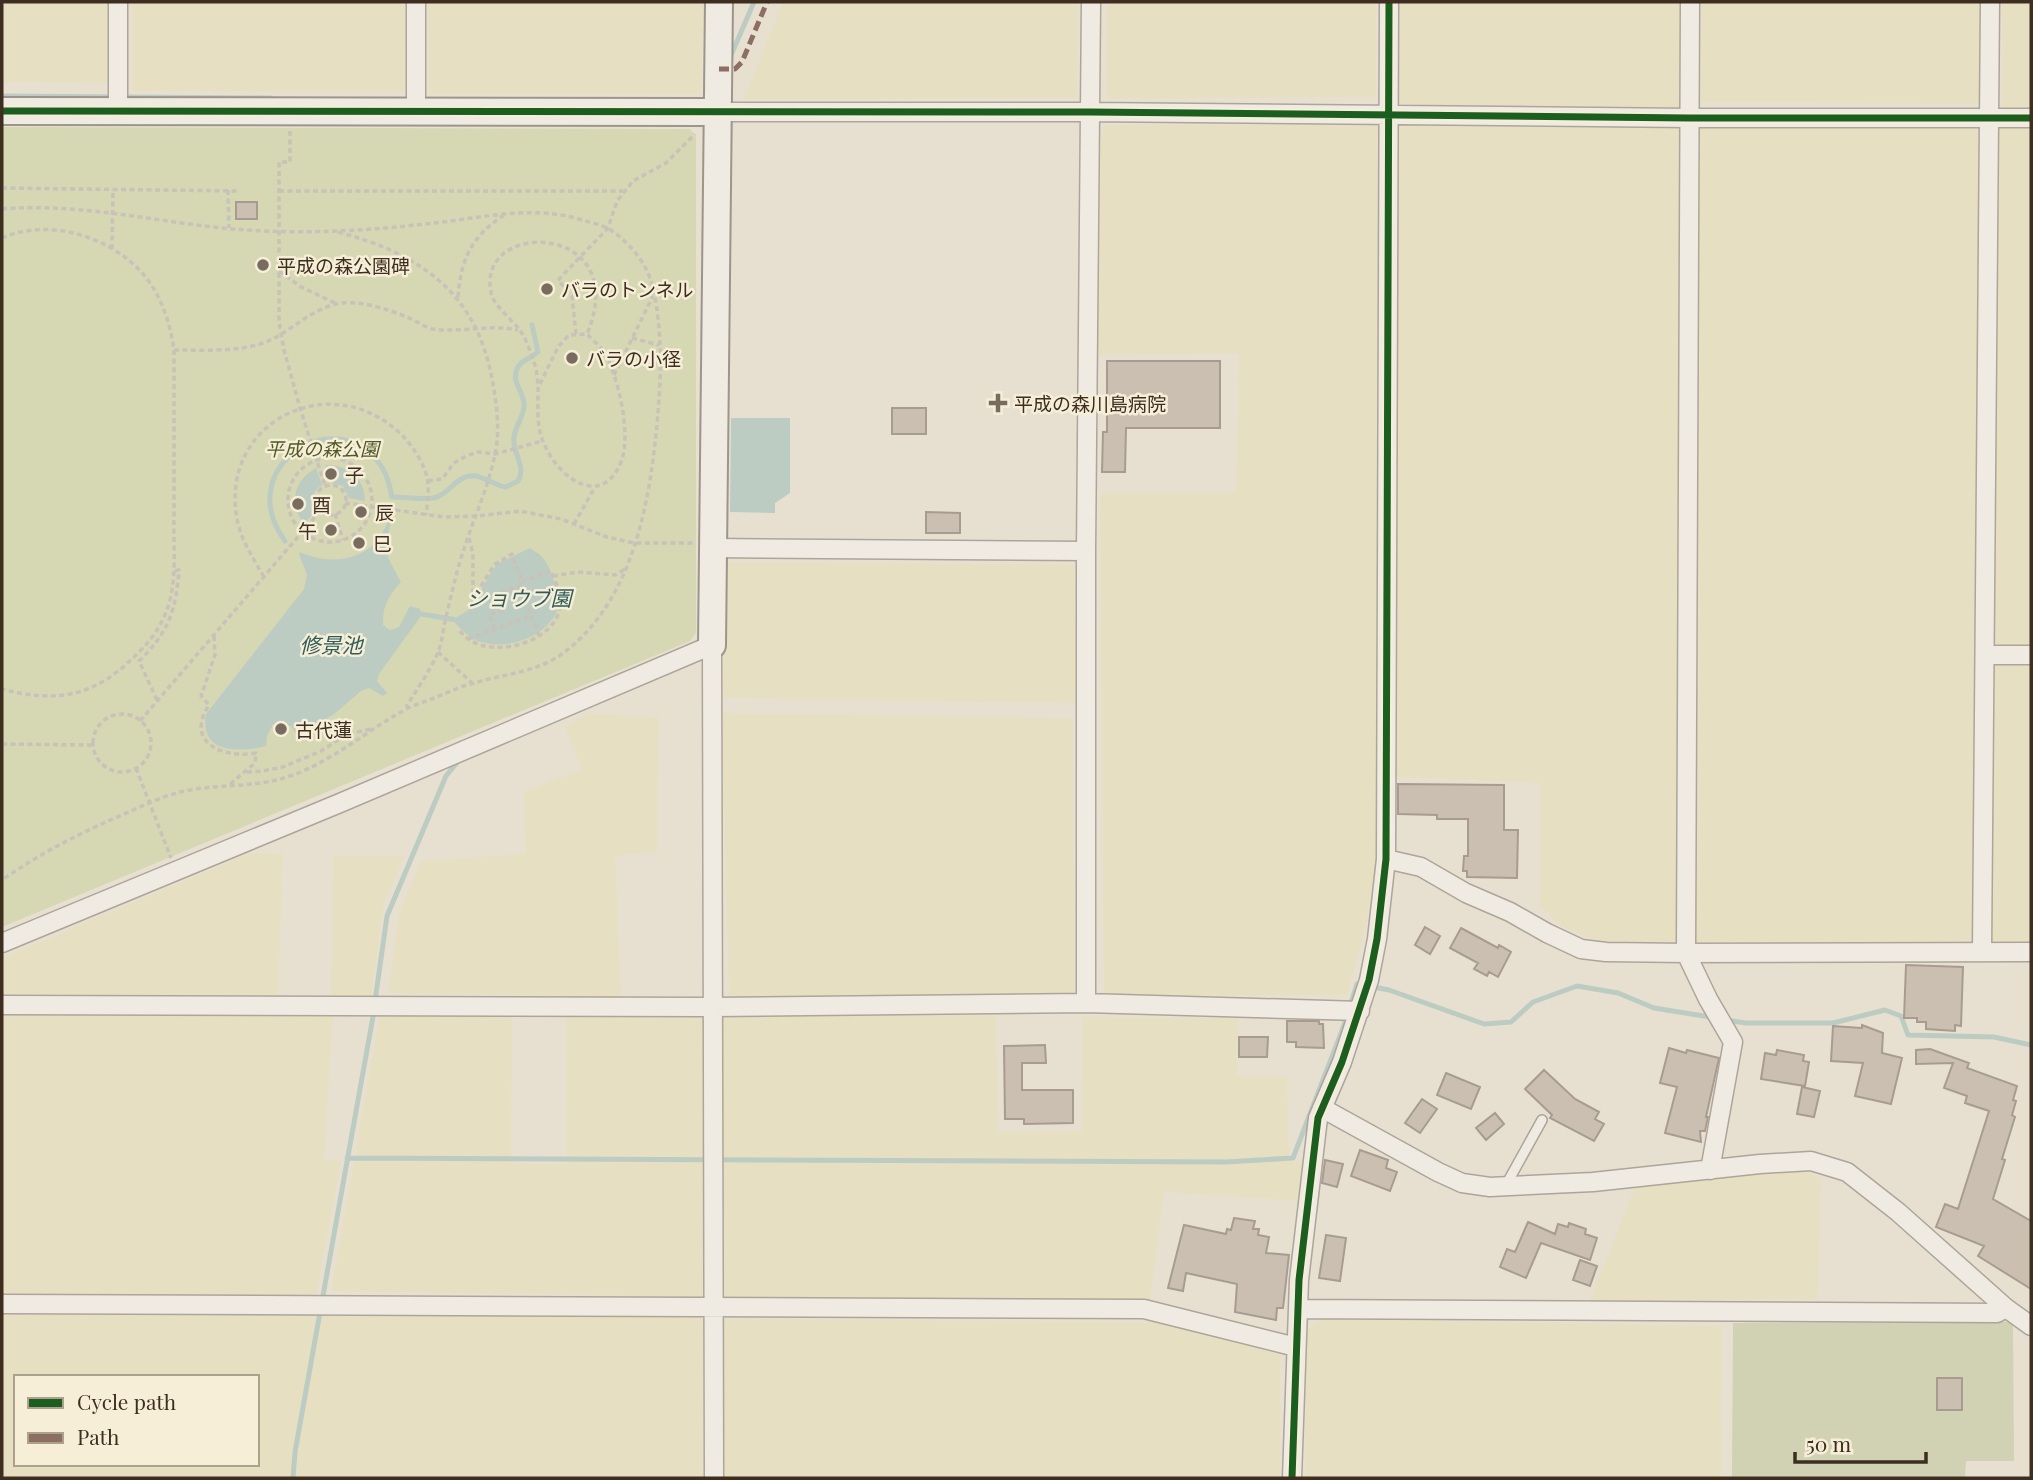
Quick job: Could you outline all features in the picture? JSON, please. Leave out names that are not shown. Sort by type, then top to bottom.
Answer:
[{"type":"street","points":[[118,2],[118,111]]},
{"type":"street","points":[[416,2],[416,112]]},
{"type":"street","points":[[714,1478],[712,645],[719,2]]},
{"type":"street","points":[[1086,1003],[1086,551],[1091,2]]},
{"type":"street","points":[[1292,1478],[1298,1309],[1318,1118],[1342,1062],[1369,980],[1377,939],[1386,859],[1389,2]]},
{"type":"street","points":[[1690,2],[1686,953],[1733,1042],[1710,1170]]},
{"type":"street","points":[[1982,951],[1990,2]]},
{"type":"street","points":[[2,111],[1090,112],[1689,118],[2031,118]]},
{"type":"street","points":[[713,548],[1086,551]]},
{"type":"street","points":[[2,943],[712,645]]},
{"type":"street","points":[[1986,654],[2031,655]]},
{"type":"street","points":[[1386,859],[1421,867],[1581,949],[1686,953],[2031,952]]},
{"type":"street","points":[[2,1005],[713,1007],[1086,1003],[1360,1010]]},
{"type":"street","points":[[1322,1108],[1462,1183],[1505,1186],[1594,1182],[1811,1161],[1847,1172],[2031,1326]]},
{"type":"street","points":[[2,1304],[1144,1309],[1296,1346]]},
{"type":"street","points":[[1298,1309],[1997,1313],[2007,1308]]},
{"type":"lane","points":[[1505,1186],[1542,1120]]},
{"type":"path","points":[[290,125],[290,162],[279,162],[279,322],[300,408],[325,486]]},
{"type":"path","points":[[576,334],[572,296],[558,280],[608,228],[617,201],[633,180],[666,163],[696,132]]},
{"type":"path","points":[[2,188],[239,191]]},
{"type":"path","points":[[112,249],[113,189]]},
{"type":"path","points":[[228,190],[229,228]]},
{"type":"path","points":[[279,191],[624,191]]},
{"type":"path","points":[[2,209],[29,207],[113,213],[229,228],[280,231],[418,225],[506,214],[550,213],[570,216],[608,228],[635,252],[650,277],[659,345],[654,458],[645,507],[634,544],[606,610],[584,635],[559,657],[524,672],[472,683],[405,709],[337,754],[267,784],[202,788],[177,793],[148,804],[76,835],[27,862],[2,880]]},
{"type":"path","points":[[458,297],[464,260],[482,233],[506,214]]},
{"type":"path","points":[[2,237],[43,229],[62,231],[91,239],[112,249],[131,263],[153,289],[172,332],[174,350],[173,571],[169,601],[162,624],[147,645],[106,682],[66,695],[23,695],[2,689]]},
{"type":"path","points":[[333,230],[394,250],[425,270],[458,297],[478,328],[496,400],[495,454],[448,607],[438,652],[405,709]]},
{"type":"path","points":[[540,384],[520,330],[492,298],[490,278],[493,266],[505,252],[522,244],[540,241],[558,244],[581,258],[596,288],[596,309],[587,334]]},
{"type":"path","points":[[279,271],[301,287],[337,304]]},
{"type":"path","points":[[614,375],[654,295]]},
{"type":"path","points":[[174,350],[261,344],[314,313],[337,304],[387,309],[430,328],[500,326],[520,330]]},
{"type":"path","points":[[573,524],[596,487],[611,479],[622,461],[625,435],[614,375],[602,349],[587,334],[569,335],[558,347],[540,384],[536,408],[543,441],[553,460],[581,485],[596,487]]},
{"type":"path","points":[[632,338],[659,345]]},
{"type":"path","points":[[264,577],[244,542],[237,521],[237,477],[256,438],[273,422],[300,408],[336,403],[379,416],[407,441],[418,456],[428,481],[426,515]]},
{"type":"path","points":[[428,481],[442,479],[454,463],[466,456],[478,452],[495,454],[543,441]]},
{"type":"path","points":[[330,457],[345,460],[358,468],[367,479],[372,493],[366,522],[356,533],[343,540],[329,542],[303,532],[294,522],[288,508],[288,493],[293,479],[303,467],[316,460],[330,457]]},
{"type":"path","points":[[325,486],[340,488],[345,497],[345,503],[335,514],[317,506],[317,494],[325,486]]},
{"type":"path","points":[[345,503],[426,515],[477,516],[520,511],[573,524],[634,544],[681,543]]},
{"type":"path","points":[[140,721],[321,510]]},
{"type":"path","points":[[335,514],[343,540]]},
{"type":"path","points":[[469,536],[473,555],[473,599],[494,565],[512,554],[539,636]]},
{"type":"path","points":[[495,629],[489,615],[504,610],[498,594],[552,573],[615,575],[626,568]]},
{"type":"path","points":[[157,701],[139,662],[154,647],[172,616],[179,570],[173,571]]},
{"type":"path","points":[[460,631],[466,640],[479,647],[492,649],[539,636],[549,627],[560,609],[560,595],[552,573]]},
{"type":"path","points":[[466,640],[531,616]]},
{"type":"path","points":[[214,636],[215,655],[201,696],[209,705],[201,720],[204,738],[219,751],[247,755],[256,753],[255,763],[227,786]]},
{"type":"path","points":[[438,652],[472,683]]},
{"type":"path","points":[[122,714],[140,721],[151,742],[144,762],[125,772],[115,771],[102,764],[93,745],[94,735],[104,720],[122,714]]},
{"type":"path","points":[[247,772],[283,767],[321,751],[347,734],[374,729]]},
{"type":"path","points":[[2,744],[93,745]]},
{"type":"path","points":[[135,768],[172,860]]},
{"type":"shaded area","points":[[2,2],[109,2],[108,83],[2,82]]},
{"type":"shaded area","points":[[132,2],[406,2],[405,92],[132,91]]},
{"type":"shaded area","points":[[428,2],[704,2],[701,94],[429,94]]},
{"type":"shaded area","points":[[783,2],[1078,2],[1077,98],[744,99]]},
{"type":"shaded area","points":[[1107,2],[1376,2],[1376,97],[1107,99]]},
{"type":"shaded area","points":[[1399,2],[1681,2],[1680,107],[1399,105]]},
{"type":"shaded area","points":[[1702,2],[1982,2],[1981,98],[1976,104],[1701,102]]},
{"type":"shaded area","points":[[2002,2],[2031,2],[2031,108],[2002,108]]},
{"type":"shaded area","points":[[1411,121],[2031,126],[2031,946],[1596,941],[1561,926],[1540,906],[1540,783],[1394,777],[1398,129]]},
{"type":"shaded area","points":[[1381,124],[1381,830],[1366,926],[1347,995],[1104,996],[1100,493],[1236,493],[1239,354],[1098,355],[1101,134],[1107,125]]},
{"type":"shaded area","points":[[725,562],[1074,565],[1076,703],[723,698]]},
{"type":"shaded area","points":[[588,713],[659,718],[657,852],[615,856],[621,997],[388,993],[399,913],[421,861],[525,854],[524,791],[582,770],[565,727]]},
{"type":"shaded area","points":[[722,713],[1073,718],[1074,996],[729,996]]},
{"type":"shaded area","points":[[250,853],[283,854],[278,995],[2,994],[2,958]]},
{"type":"shaded area","points":[[333,856],[405,856],[384,902],[371,998],[331,998]]},
{"type":"shaded area","points":[[380,1013],[512,1015],[511,1164],[567,1164],[566,1014],[707,1015],[706,1297],[331,1291]]},
{"type":"shaded area","points":[[2,1014],[333,1017],[324,1160],[341,1161],[316,1296],[2,1296]]},
{"type":"shaded area","points":[[722,1014],[996,1016],[998,1132],[1082,1131],[1083,1017],[1238,1018],[1237,1076],[1287,1077],[1289,1161],[1305,1162],[1298,1201],[1164,1192],[1150,1302],[725,1298]]},
{"type":"shaded area","points":[[1799,1171],[1821,1178],[1818,1299],[1590,1300],[1635,1187]]},
{"type":"shaded area","points":[[2,1315],[704,1316],[703,1478],[2,1478]]},
{"type":"shaded area","points":[[721,1319],[1165,1322],[1280,1355],[1280,1478],[724,1478]]},
{"type":"shaded area","points":[[1321,1319],[1722,1326],[1721,1478],[1305,1478],[1306,1330]]},
{"type":"green space","name":"平成の森公園","points":[[2,127],[690,129],[696,137],[696,633],[690,641],[2,927]]},
{"type":"green space","points":[[2013,1322],[2014,1461],[1966,1461],[1965,1478],[1732,1478],[1733,1323]]},
{"type":"water","points":[[731,418],[790,418],[790,493],[775,503],[775,513],[730,512]]},
{"type":"water","points":[[325,465],[341,467],[353,474],[362,486],[365,501],[349,498],[343,486],[330,482]]},
{"type":"water","points":[[316,468],[322,485],[313,496],[315,511],[304,524],[296,508],[296,493],[298,485]]},
{"type":"water","name":"修景池","points":[[388,522],[391,522],[387,554],[401,582],[387,602],[383,625],[390,630],[399,627],[410,606],[420,609],[421,616],[379,674],[377,681],[387,693],[383,696],[369,688],[361,691],[333,715],[297,735],[291,726],[273,724],[266,746],[233,749],[215,744],[206,727],[206,714],[304,589],[307,575],[300,552],[328,559],[356,555],[375,543]]},
{"type":"water","name":"ショウブ園","points":[[530,548],[546,562],[555,585],[558,601],[556,613],[550,622],[534,635],[513,643],[491,644],[470,637],[455,623],[457,617],[472,608],[492,570],[499,563]]},
{"type":"building","points":[[236,202],[257,202],[257,219],[236,219]]},
{"type":"building","points":[[1107,361],[1220,361],[1220,428],[1126,428],[1125,472],[1102,472],[1103,432],[1107,432]]},
{"type":"building","points":[[892,408],[926,408],[926,434],[892,434]]},
{"type":"building","points":[[926,512],[960,513],[960,533],[926,533]]},
{"type":"building","points":[[1398,784],[1504,785],[1504,830],[1518,830],[1517,878],[1467,877],[1467,871],[1463,871],[1464,856],[1468,856],[1468,819],[1437,819],[1437,815],[1398,814]]},
{"type":"building","points":[[1425,927],[1440,936],[1430,954],[1415,945]]},
{"type":"building","points":[[1461,928],[1511,952],[1498,977],[1489,972],[1487,976],[1474,969],[1478,963],[1450,948]]},
{"type":"building","points":[[1906,965],[1963,967],[1961,1026],[1955,1025],[1955,1031],[1926,1029],[1926,1022],[1917,1022],[1917,1018],[1904,1018]]},
{"type":"building","points":[[1287,1021],[1319,1021],[1319,1024],[1323,1024],[1324,1048],[1296,1047],[1296,1042],[1287,1042]]},
{"type":"building","points":[[1862,1025],[1883,1033],[1882,1053],[1902,1058],[1891,1104],[1855,1096],[1863,1063],[1831,1061],[1833,1026],[1862,1028]]},
{"type":"building","points":[[1239,1037],[1268,1037],[1267,1057],[1239,1057]]},
{"type":"building","points":[[1045,1045],[1046,1063],[1022,1063],[1022,1090],[1073,1090],[1073,1123],[1024,1124],[1024,1119],[1005,1119],[1004,1046]]},
{"type":"building","points":[[1669,1048],[1719,1058],[1705,1131],[1700,1131],[1701,1142],[1665,1133],[1677,1087],[1660,1083]]},
{"type":"building","points":[[1930,1049],[1969,1063],[1967,1068],[2017,1086],[2012,1115],[2015,1117],[1993,1199],[2031,1221],[2031,1289],[1978,1256],[1984,1246],[1936,1227],[1945,1204],[1958,1209],[1989,1111],[1965,1103],[1967,1096],[1944,1088],[1953,1063],[1916,1064],[1916,1050]]},
{"type":"building","points":[[1777,1050],[1804,1055],[1803,1061],[1809,1062],[1805,1086],[1761,1079],[1765,1053],[1776,1055]]},
{"type":"building","points":[[1544,1070],[1575,1099],[1599,1112],[1595,1119],[1604,1124],[1594,1141],[1550,1118],[1552,1115],[1525,1089]]},
{"type":"building","points":[[1446,1073],[1480,1087],[1471,1109],[1437,1095]]},
{"type":"building","points":[[1802,1087],[1820,1091],[1814,1117],[1797,1114]]},
{"type":"building","points":[[1422,1099],[1437,1109],[1420,1133],[1405,1123]]},
{"type":"building","points":[[1495,1113],[1504,1124],[1486,1140],[1476,1128]]},
{"type":"building","points":[[1360,1150],[1388,1160],[1386,1168],[1397,1172],[1390,1191],[1351,1176]]},
{"type":"building","points":[[1325,1160],[1343,1164],[1337,1187],[1322,1183]]},
{"type":"building","points":[[1234,1218],[1255,1221],[1253,1229],[1259,1229],[1258,1235],[1269,1237],[1266,1253],[1289,1255],[1283,1308],[1277,1308],[1276,1320],[1235,1312],[1237,1284],[1186,1273],[1183,1291],[1168,1288],[1184,1225],[1226,1234],[1227,1229],[1231,1230]]},
{"type":"building","points":[[1528,1222],[1555,1234],[1558,1224],[1568,1227],[1569,1223],[1586,1229],[1585,1234],[1597,1238],[1590,1260],[1541,1243],[1526,1278],[1500,1267],[1507,1249],[1515,1252]]},
{"type":"building","points":[[1326,1235],[1346,1238],[1340,1281],[1319,1278]]},
{"type":"building","points":[[1580,1260],[1597,1266],[1590,1286],[1573,1280]]},
{"type":"building","points":[[1937,1378],[1962,1378],[1962,1410],[1937,1410]]},
{"type":"waterway","points":[[729,60],[754,2]]},
{"type":"waterway","points":[[2,96],[271,98]]},
{"type":"waterway","points":[[285,541],[272,513],[271,487],[281,466],[298,449],[320,440],[344,440],[366,450],[384,471],[392,497],[437,497],[460,479],[469,476],[506,487],[518,481],[521,467],[514,438],[524,406],[516,374],[521,363],[538,352],[532,325]]},
{"type":"waterway","points":[[415,613],[457,620]]},
{"type":"waterway","points":[[375,1001],[387,916],[446,776],[460,759]]},
{"type":"waterway","points":[[347,1158],[1226,1162],[1293,1158],[1357,984],[1389,990],[1484,1024],[1511,1022],[1533,1002],[1577,986],[1618,993],[1654,1008],[1716,1018]]},
{"type":"waterway","points":[[1725,1020],[1746,1023],[1833,1023],[1885,1010],[1901,1016],[1908,1035],[1994,1037],[2031,1045]]},
{"type":"waterway","points":[[293,1478],[295,1452],[374,1011]]},
{"type":"marked path","points":[[719,69],[735,69],[742,62],[767,2]]},
{"type":"cycle path","points":[[1292,1478],[1299,1280],[1318,1118],[1342,1062],[1369,980],[1377,939],[1386,859],[1389,2]]},
{"type":"cycle path","points":[[2,111],[1090,112],[1689,118],[2031,118]]},
{"type":"place","name":"平成の森公園碑","points":[[263,265]]},
{"type":"place","name":"バラのトンネル","points":[[547,289]]},
{"type":"place","name":"バラの小径","points":[[572,358]]},
{"type":"place","name":"平成の森川島病院","points":[[998,403]]},
{"type":"place","name":"子","points":[[331,474]]},
{"type":"place","name":"酉","points":[[298,504]]},
{"type":"place","name":"辰","points":[[361,512]]},
{"type":"place","name":"午","points":[[331,530]]},
{"type":"place","name":"巳","points":[[359,543]]},
{"type":"place","name":"古代蓮","points":[[281,729]]}]
